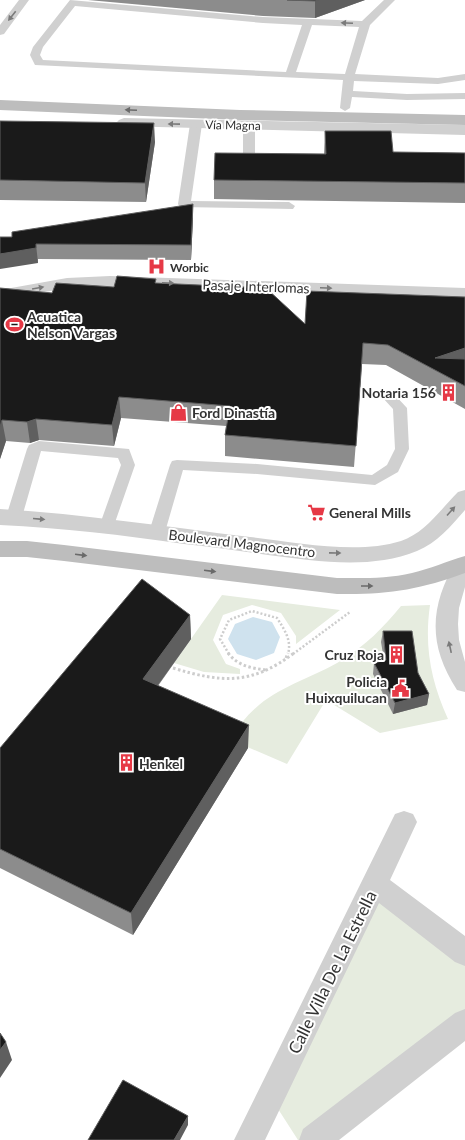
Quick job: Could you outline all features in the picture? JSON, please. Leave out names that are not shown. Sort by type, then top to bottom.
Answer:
[{"type":"main road","name":"Vía Magna","points":[[183,112],[238,105],[346,101],[465,111]]},
{"type":"main road","name":"Vía Magna","points":[[0,105],[183,112],[245,120],[465,120]]},
{"type":"main road","points":[[14,122],[16,105]]},
{"type":"main road","points":[[0,549],[27,549],[64,553],[337,586],[378,586],[408,582],[427,578],[465,565]]},
{"type":"street","name":"Vía Magna","points":[[61,122],[196,124],[245,120],[465,130]]},
{"type":"street","name":"Pasaje Interlomas","points":[[0,295],[67,283],[110,281],[465,293]]},
{"type":"street","name":"Boulevard Magnocentro","points":[[7,517],[107,526],[319,553],[370,554],[411,546],[435,530],[465,496]]},
{"type":"street","points":[[465,565],[457,578],[450,597],[446,617],[447,636],[451,656],[460,676],[465,683]]},
{"type":"street","points":[[375,884],[404,822]]},
{"type":"street","name":"Calle Villa De La Estrella","points":[[250,1140],[375,884],[465,953]]},
{"type":"street","points":[[314,1140],[465,1023]]},
{"type":"lane","points":[[0,32],[24,0]]},
{"type":"lane","points":[[390,0],[365,24],[349,77],[346,101],[407,97],[465,96]]},
{"type":"lane","points":[[365,24],[308,23],[74,2],[38,47],[35,55],[39,63],[438,81],[465,77]]},
{"type":"lane","points":[[290,75],[308,23]]},
{"type":"lane","points":[[245,120],[249,158]]},
{"type":"lane","points":[[196,124],[184,204],[289,206]]},
{"type":"lane","points":[[157,532],[177,465],[258,469],[375,480],[394,468],[402,448],[400,408],[388,397]]},
{"type":"lane","points":[[7,517],[34,449],[39,446],[124,453],[128,465],[107,526]]},
{"type":"path","points":[[267,670],[246,668],[231,659],[220,639],[229,620],[252,611],[277,618],[288,637],[290,647],[285,659]]},
{"type":"path","points":[[173,668],[203,677],[219,679],[254,675],[277,666],[350,612]]},
{"type":"shaded area","points":[[222,595],[340,610],[296,644],[296,636],[281,613],[252,605],[223,615],[213,640],[226,664],[240,669],[240,674],[204,672],[174,663]]},
{"type":"shaded area","points":[[430,605],[428,635],[430,664],[437,691],[448,719],[380,733],[326,700],[287,764],[229,739],[247,717],[268,698],[289,686],[332,666],[359,649],[374,636],[401,606]]},
{"type":"shaded area","points":[[376,884],[465,953],[465,1022],[310,1140],[298,1140],[271,1098]]},
{"type":"water","points":[[253,617],[272,622],[280,637],[274,653],[256,660],[237,654],[228,639],[235,624]]},
{"type":"building","points":[[287,0],[319,0],[315,1]]},
{"type":"building","points":[[0,121],[154,123],[145,183],[0,180]]},
{"type":"building","points":[[325,131],[391,131],[393,152],[465,153],[465,183],[214,180],[215,153],[326,154]]},
{"type":"building","points":[[193,204],[191,245],[36,244],[36,248],[0,254],[0,237],[12,237],[12,232]]},
{"type":"building","points":[[117,276],[156,279],[155,283],[266,288],[305,324],[307,291],[465,297],[465,348],[435,358],[465,359],[465,386],[388,345],[363,343],[356,446],[225,435],[230,406],[119,397],[112,425],[36,419],[27,422],[2,420],[0,427],[0,288],[52,293],[56,283],[114,287]]},
{"type":"building","name":"Henkel","points":[[142,579],[190,615],[143,679],[249,725],[131,913],[0,849],[0,748]]},
{"type":"building","points":[[383,631],[412,631],[418,673],[429,694],[395,703],[374,663],[386,660]]},
{"type":"building","points":[[0,1033],[6,1042],[0,1050]]},
{"type":"building","points":[[123,1080],[188,1116],[174,1140],[88,1140]]},
{"type":"place","name":"Worbic","points":[[157,267]]},
{"type":"place","name":"Acuatica Nelson Vargas","points":[[14,324]]},
{"type":"place","name":"Notaria 156","points":[[449,392]]},
{"type":"place","name":"Ford Dinastía","points":[[179,412]]},
{"type":"place","name":"General Mills","points":[[316,512]]},
{"type":"place","name":"Cruz Roja","points":[[397,654]]},
{"type":"place","name":"Policia Huixquilucan","points":[[400,689]]},
{"type":"place","name":"Henkel","points":[[126,763]]}]
